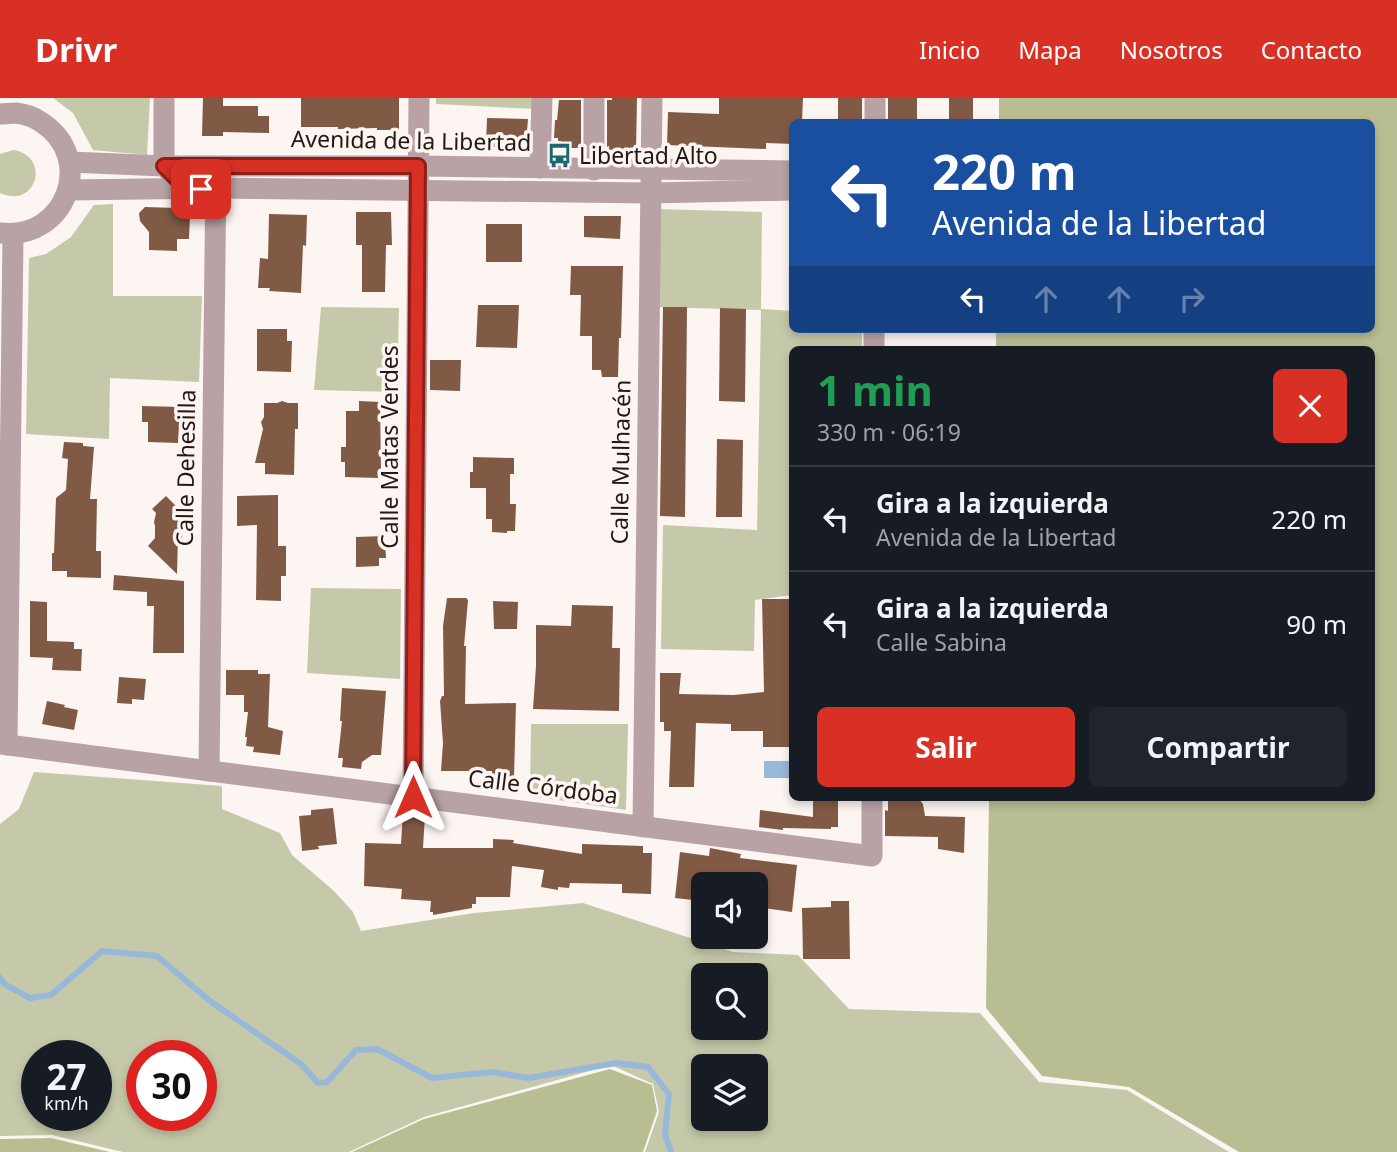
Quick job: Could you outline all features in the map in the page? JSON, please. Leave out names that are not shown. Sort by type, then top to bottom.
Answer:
[{"type":"street","points":[[164,98],[164,166],[187,189]]},
{"type":"street","name":"Calle Matas Verdes","points":[[413,797],[419,98]]},
{"type":"street","points":[[540,168],[542,98]]},
{"type":"street","points":[[594,98],[594,170]]},
{"type":"street","name":"Calle Mulhacén","points":[[643,827],[652,98]]},
{"type":"street","points":[[875,98],[875,119]]},
{"type":"street","points":[[0,114],[26,115],[51,128],[63,144],[70,162],[69,190],[52,217],[35,229],[6,234],[3,744]]},
{"type":"street","name":"Avenida de la Libertad","points":[[70,162],[164,166],[789,171]]},
{"type":"street","name":"Calle Dehesilla","points":[[209,771],[216,166]]},
{"type":"street","points":[[69,190],[216,188],[651,194],[789,190]]},
{"type":"street","name":"Calle Córdoba","points":[[3,744],[872,856],[872,801]]},
{"type":"green space","points":[[53,98],[150,98],[147,155],[93,150],[73,113]]},
{"type":"green space","points":[[436,98],[536,98],[535,109],[436,104]]},
{"type":"green space","points":[[999,98],[1397,98],[1397,1152],[1239,1152],[1129,1087],[1042,1076],[986,1008],[989,801],[1375,801],[1375,346],[996,346],[996,333],[1375,333],[1375,119],[999,119]]},
{"type":"green space","points":[[13,150],[25,154],[36,171],[30,188],[23,194],[12,196],[0,193],[0,154]]},
{"type":"green space","points":[[113,204],[113,296],[202,296],[199,382],[110,378],[109,439],[26,434],[29,258],[46,254],[71,237],[94,205]]},
{"type":"green space","points":[[657,209],[762,212],[761,309],[789,311],[789,333],[862,333],[862,346],[789,346],[789,596],[755,600],[754,651],[661,649],[663,525],[757,530],[761,310],[656,307]]},
{"type":"green space","points":[[321,307],[399,308],[397,392],[314,390]]},
{"type":"green space","points":[[311,588],[401,589],[400,679],[307,673]]},
{"type":"green space","points":[[531,724],[628,724],[626,810],[530,796]]},
{"type":"green space","points":[[34,772],[222,786],[222,809],[280,833],[292,855],[334,891],[353,912],[361,931],[474,913],[583,903],[691,938],[691,949],[798,955],[849,1009],[980,1013],[1039,1082],[1127,1090],[1229,1152],[645,1152],[659,1112],[653,1084],[611,1065],[424,1117],[349,1152],[123,1152],[52,1135],[0,1136],[0,824],[19,809]]},
{"type":"green space","points":[[610,1069],[652,1085],[657,1111],[643,1152],[352,1152],[424,1119]]},
{"type":"green space","points":[[51,1138],[110,1152],[0,1152],[0,1139]]},
{"type":"water","points":[[764,761],[789,761],[789,778],[764,778]]},
{"type":"building","points":[[203,98],[223,98],[223,106],[258,106],[258,116],[269,116],[269,133],[223,132],[223,136],[202,136]]},
{"type":"building","points":[[301,98],[399,98],[399,130],[301,127]]},
{"type":"building","points":[[637,98],[636,151],[609,150],[609,146],[607,147],[607,100]]},
{"type":"building","points":[[719,98],[803,98],[802,119],[789,119],[789,144],[766,143],[766,149],[667,145],[668,112],[719,114]]},
{"type":"building","points":[[838,98],[862,98],[862,119],[838,119]]},
{"type":"building","points":[[888,98],[917,98],[917,119],[888,119]]},
{"type":"building","points":[[949,98],[973,98],[973,119],[949,119]]},
{"type":"building","points":[[559,100],[581,100],[581,148],[561,148],[561,141],[554,138]]},
{"type":"building","points":[[487,118],[528,119],[526,143],[515,143],[515,148],[492,147],[492,144],[486,144]]},
{"type":"building","points":[[145,207],[178,208],[177,215],[190,215],[189,239],[177,239],[177,251],[149,250],[149,232],[140,221],[139,213]]},
{"type":"building","points":[[356,212],[391,212],[392,245],[386,245],[385,292],[362,292],[362,245],[356,245]]},
{"type":"building","points":[[269,214],[307,215],[301,293],[258,288],[260,258],[268,259]]},
{"type":"building","points":[[584,216],[621,216],[620,239],[584,237]]},
{"type":"building","points":[[486,224],[522,224],[522,262],[486,262]]},
{"type":"building","points":[[571,266],[623,266],[618,377],[602,377],[601,370],[592,370],[592,336],[580,336],[581,295],[570,295]]},
{"type":"building","points":[[478,305],[519,305],[517,348],[476,347]]},
{"type":"building","points":[[663,307],[687,307],[685,517],[660,516]]},
{"type":"building","points":[[720,308],[746,309],[745,402],[719,401]]},
{"type":"building","points":[[257,329],[287,329],[287,341],[292,341],[291,372],[257,371]]},
{"type":"building","points":[[430,360],[461,360],[460,391],[430,390]]},
{"type":"building","points":[[359,401],[380,402],[381,471],[378,471],[378,478],[345,477],[345,462],[341,462],[341,447],[346,447],[346,411],[359,411]]},
{"type":"building","points":[[264,403],[298,403],[294,475],[265,474],[265,463],[255,463],[263,429],[261,422],[264,417]]},
{"type":"building","points":[[142,406],[180,407],[178,443],[148,442],[148,422],[142,422]]},
{"type":"building","points":[[717,439],[743,440],[742,517],[716,517]]},
{"type":"building","points":[[64,442],[83,443],[83,446],[94,447],[90,499],[97,499],[96,551],[101,551],[101,578],[67,577],[67,571],[52,571],[56,498],[66,490],[68,459],[62,458]]},
{"type":"building","points":[[473,457],[514,458],[514,474],[510,474],[510,504],[516,504],[515,531],[492,532],[492,519],[486,519],[486,488],[470,488]]},
{"type":"building","points":[[278,495],[278,546],[286,546],[286,576],[281,576],[281,601],[256,600],[257,525],[237,526],[237,496]]},
{"type":"building","points":[[166,496],[183,513],[182,538],[178,538],[177,574],[148,546],[155,538],[156,513],[152,509]]},
{"type":"building","points":[[385,536],[386,558],[379,558],[379,566],[356,567],[356,537]]},
{"type":"building","points":[[114,575],[184,581],[184,653],[153,653],[154,606],[147,606],[147,592],[113,590]]},
{"type":"building","points":[[447,598],[468,600],[464,646],[465,704],[516,703],[514,778],[492,777],[492,771],[441,771],[443,743],[440,701],[444,696],[443,626]]},
{"type":"building","points":[[762,599],[789,599],[789,747],[763,747],[763,731],[731,731],[731,724],[696,723],[694,787],[669,787],[671,731],[664,731],[664,722],[660,722],[660,673],[681,673],[679,694],[734,695],[764,692]]},
{"type":"building","points":[[30,601],[47,602],[47,641],[74,642],[74,649],[82,649],[81,671],[52,670],[53,658],[30,657]]},
{"type":"building","points":[[493,601],[518,602],[517,629],[494,629]]},
{"type":"building","points":[[572,605],[613,606],[612,648],[620,648],[619,711],[533,709],[536,625],[571,626]]},
{"type":"building","points":[[226,670],[258,670],[258,674],[270,674],[268,727],[283,731],[280,755],[253,752],[254,747],[246,746],[248,712],[244,712],[244,695],[226,695]]},
{"type":"building","points":[[119,677],[146,679],[144,700],[132,699],[132,704],[117,703]]},
{"type":"building","points":[[342,688],[386,691],[381,755],[372,755],[362,762],[361,769],[342,767],[343,758],[338,758]]},
{"type":"building","points":[[47,701],[78,710],[74,730],[42,724]]},
{"type":"building","points":[[813,801],[838,801],[838,827],[783,830],[759,827],[760,810],[813,817]]},
{"type":"building","points":[[888,801],[920,801],[925,816],[965,817],[964,853],[938,849],[938,837],[885,836],[885,810],[888,811]]},
{"type":"building","points":[[333,808],[337,844],[302,851],[299,816],[311,815],[311,810]]},
{"type":"building","points":[[403,813],[425,815],[423,848],[493,848],[493,839],[514,840],[513,843],[582,854],[582,844],[643,846],[643,853],[652,853],[651,894],[622,893],[622,884],[570,883],[569,888],[558,887],[558,890],[541,887],[544,870],[512,866],[510,897],[476,897],[476,904],[472,904],[472,908],[433,915],[433,912],[430,912],[431,901],[401,899],[402,889],[364,886],[365,843],[401,844]]},
{"type":"building","points":[[710,848],[741,854],[740,858],[797,865],[792,912],[768,909],[768,872],[691,872],[691,900],[675,898],[680,852],[709,856]]},
{"type":"building","points":[[831,901],[849,901],[850,959],[803,959],[802,908],[831,907]]},
{"type":"waterway","points":[[0,978],[4,984],[30,998],[51,995],[102,951],[157,956],[210,1001],[301,1064],[318,1083],[327,1082],[356,1050],[377,1049],[432,1078],[492,1072],[529,1078],[616,1063],[648,1067],[669,1094],[665,1134],[671,1152]]},
{"type":"place","name":"Libertad Alto","points":[[559,156]]},
{"type":"route","points":[[201,189],[187,189],[164,166],[418,166],[413,797]]}]
